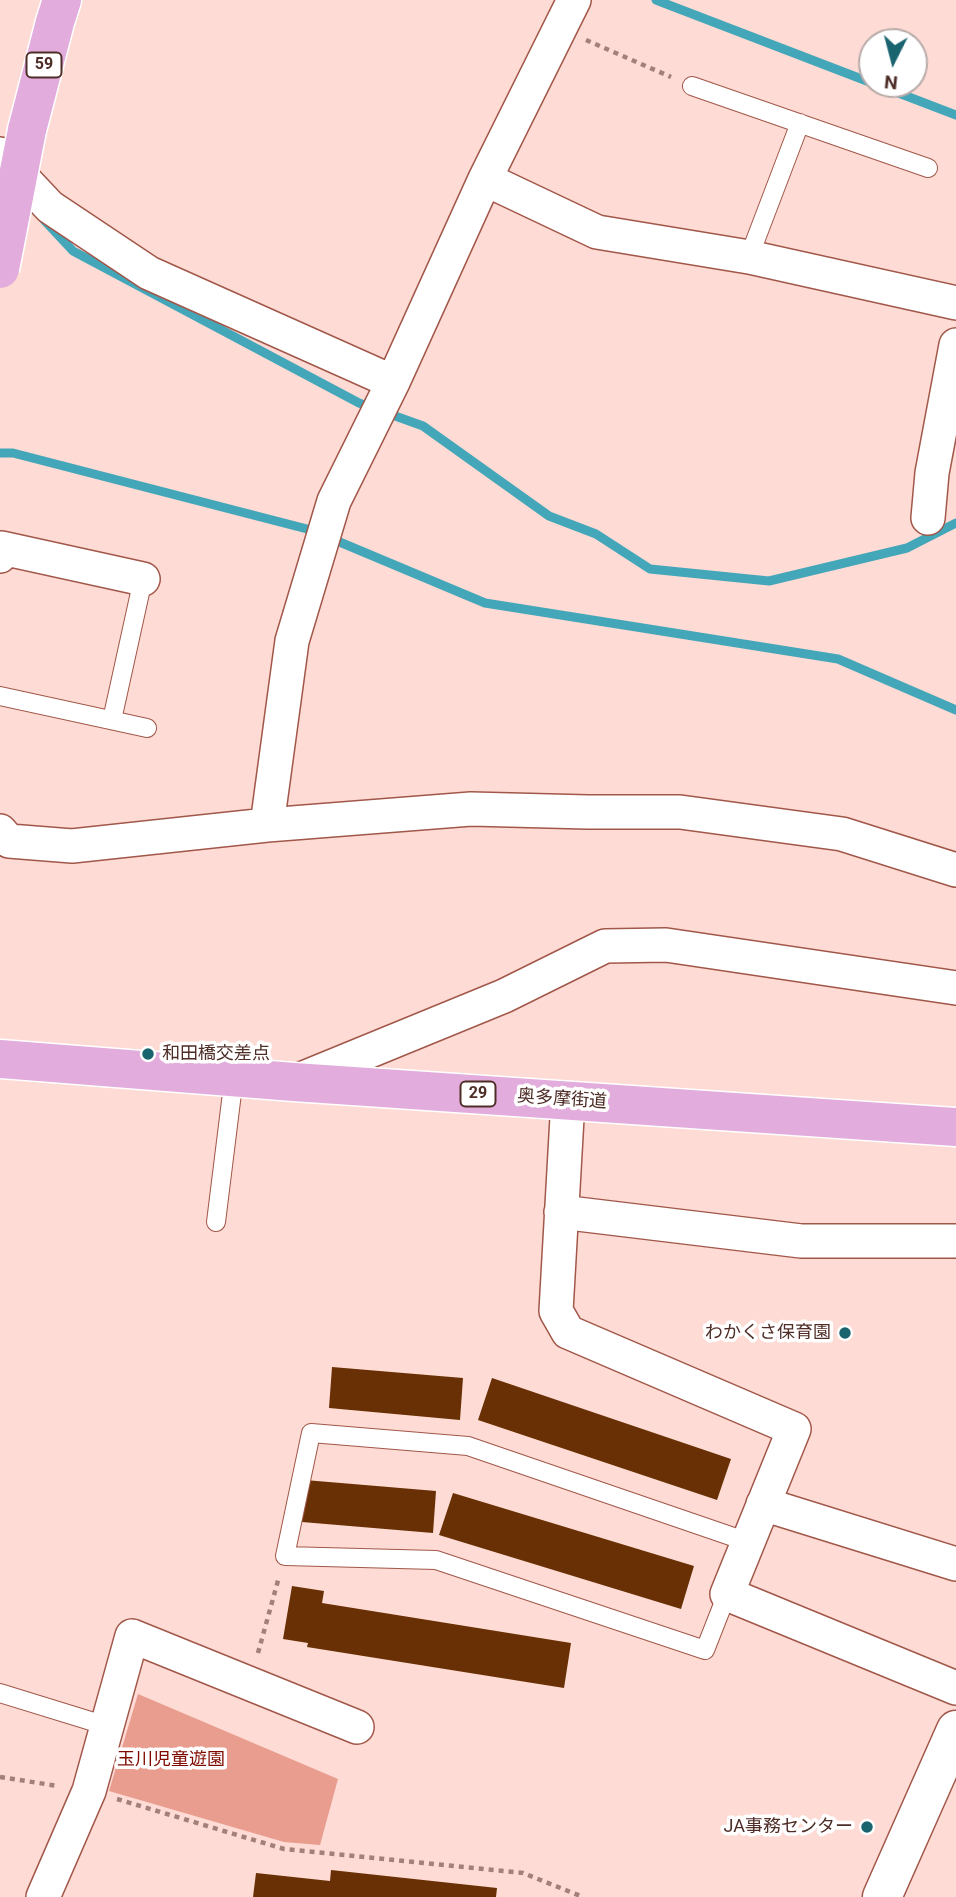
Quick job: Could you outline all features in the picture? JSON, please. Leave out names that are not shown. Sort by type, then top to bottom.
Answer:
[{"type":"main road","name":"59","points":[[0,268],[14,142],[62,0]]},
{"type":"main road","name":"奥多摩街道","points":[[0,1060],[956,1127]]},
{"type":"main road","points":[[882,1897],[956,1730]]},
{"type":"street","points":[[267,825],[292,641],[334,501],[384,400],[485,179],[570,7]]},
{"type":"street","points":[[14,142],[50,207],[149,273],[384,400]]},
{"type":"street","points":[[485,179],[597,232],[749,257],[956,303]]},
{"type":"street","points":[[928,518],[932,473],[956,345]]},
{"type":"street","points":[[0,556],[2,548],[143,579]]},
{"type":"street","points":[[0,831],[9,841],[72,846],[267,825],[471,809],[588,813],[680,812],[842,834],[956,870]]},
{"type":"street","points":[[294,1082],[504,996],[605,946],[666,945],[956,988]]},
{"type":"street","points":[[568,1100],[556,1311],[568,1332],[793,1429],[727,1594],[956,1688]]},
{"type":"street","points":[[561,1212],[801,1241],[956,1241]]},
{"type":"street","points":[[763,1504],[956,1564]]},
{"type":"street","points":[[43,1897],[89,1791],[132,1636],[357,1727]]},
{"type":"lane","points":[[692,86],[928,168]]},
{"type":"lane","points":[[749,257],[800,123]]},
{"type":"lane","points":[[112,720],[143,579]]},
{"type":"lane","points":[[0,696],[147,728]]},
{"type":"lane","points":[[216,1222],[234,1077]]},
{"type":"lane","points":[[727,1594],[705,1650],[436,1560],[285,1556],[311,1433],[468,1446],[748,1542]]},
{"type":"lane","points":[[0,1693],[107,1726]]},
{"type":"path","points":[[570,7],[692,86]]},
{"type":"path","points":[[250,1684],[285,1556]]},
{"type":"path","points":[[0,1777],[89,1791],[284,1849],[523,1873],[583,1897]]},
{"type":"green space","name":"玉川児童遊園","points":[[138,1694],[338,1779],[320,1845],[284,1842],[109,1791]]},
{"type":"building","points":[[332,1367],[463,1378],[460,1420],[329,1408]]},
{"type":"building","points":[[492,1378],[731,1459],[717,1500],[478,1420]]},
{"type":"building","points":[[305,1480],[436,1491],[433,1533],[302,1522]]},
{"type":"building","points":[[453,1493],[694,1566],[681,1609],[439,1535]]},
{"type":"building","points":[[292,1586],[324,1591],[322,1603],[571,1643],[564,1688],[307,1647],[308,1643],[283,1639]]},
{"type":"building","points":[[331,1870],[497,1888],[496,1897],[253,1897],[256,1873],[330,1881]]},
{"type":"waterway","points":[[656,0],[858,78]]},
{"type":"waterway","points":[[912,98],[956,115]]},
{"type":"waterway","points":[[44,220],[73,251],[359,403],[423,426],[549,516],[596,534],[650,569],[769,581],[907,548],[956,523]]},
{"type":"waterway","points":[[0,453],[13,453],[311,530],[485,603],[838,659],[956,710]]},
{"type":"place","name":"和田橋交差点","points":[[148,1054]]},
{"type":"place","name":"わかくさ保育園","points":[[845,1333]]},
{"type":"place","name":"JA事務センター","points":[[867,1827]]}]
